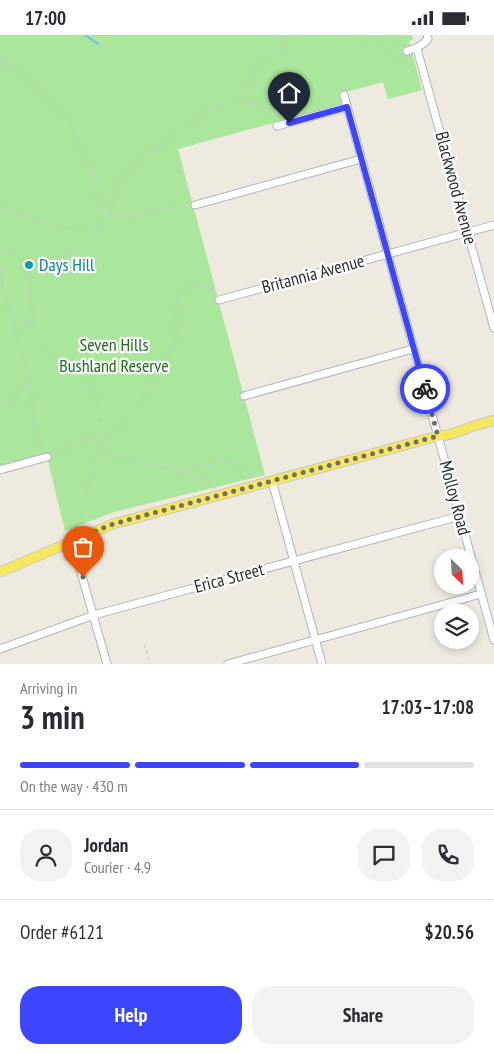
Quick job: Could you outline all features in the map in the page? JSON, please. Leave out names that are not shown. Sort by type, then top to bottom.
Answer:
[{"type":"main road","points":[[0,572],[113,524],[438,436],[445,431],[494,421]]},
{"type":"street","points":[[408,48],[417,49],[428,37]]},
{"type":"street","name":"Blackwood Avenue","points":[[417,49],[494,328]]},
{"type":"street","name":"Molloy Road","points":[[344,95],[494,641]]},
{"type":"street","points":[[277,126],[347,107]]},
{"type":"street","points":[[194,205],[361,159]]},
{"type":"street","name":"Britannia Avenue","points":[[219,300],[494,225]]},
{"type":"street","points":[[244,396],[413,349]]},
{"type":"street","points":[[0,471],[47,457]]},
{"type":"street","points":[[272,481],[322,664]]},
{"type":"street","name":"Erica Street","points":[[0,649],[94,615],[460,515]]},
{"type":"street","points":[[72,541],[107,664]]},
{"type":"street","points":[[228,664],[481,595]]},
{"type":"path","points":[[72,541],[67,532],[78,524],[81,518],[92,467],[100,451],[101,429],[99,409],[96,396],[85,376],[67,364],[44,343],[34,330],[29,276],[31,269],[54,257],[78,251],[108,215],[118,185],[145,155],[160,147],[205,113],[240,98],[255,71],[263,61],[280,51],[286,44],[288,35]]},
{"type":"path","points":[[359,35],[370,44],[388,53],[402,57],[408,48],[375,35]]},
{"type":"path","points":[[0,60],[24,75],[70,123],[83,154],[97,179],[92,191],[98,199],[98,209],[108,215],[122,218],[194,205]]},
{"type":"path","points":[[240,98],[248,103],[279,114],[289,123]]},
{"type":"path","points":[[0,207],[18,216],[53,226],[63,228],[93,227],[96,229]]},
{"type":"path","points":[[0,249],[16,254],[27,268],[31,269]]},
{"type":"path","points":[[0,268],[1,284],[30,381],[35,430],[42,451],[47,457],[85,440],[99,442],[112,455],[181,472],[208,481],[214,485],[215,489]]},
{"type":"path","points":[[99,442],[114,430],[141,400],[154,375],[171,353],[176,339],[176,305],[179,296],[184,290],[199,285],[208,286],[217,293],[219,300]]},
{"type":"path","points":[[14,323],[33,323]]},
{"type":"path","points":[[0,407],[14,399],[20,389],[30,381]]},
{"type":"path","points":[[181,472],[190,468],[231,461],[237,463],[254,479]]},
{"type":"path","points":[[144,644],[150,664]]},
{"type":"green space","name":"Seven Hills Bushland Reserve","points":[[0,35],[412,35],[413,40],[409,41],[422,90],[388,99],[383,82],[339,94],[342,104],[178,149],[265,475],[114,512],[65,531],[46,453],[0,466]]},
{"type":"waterway","points":[[85,35],[98,44]]},
{"type":"way so far","points":[[83,577],[72,541],[101,528],[438,436],[425,389]]},
{"type":"place","name":"Days Hill","points":[[29,265]]},
{"type":"route","points":[[289,123],[347,107],[425,389]]}]
